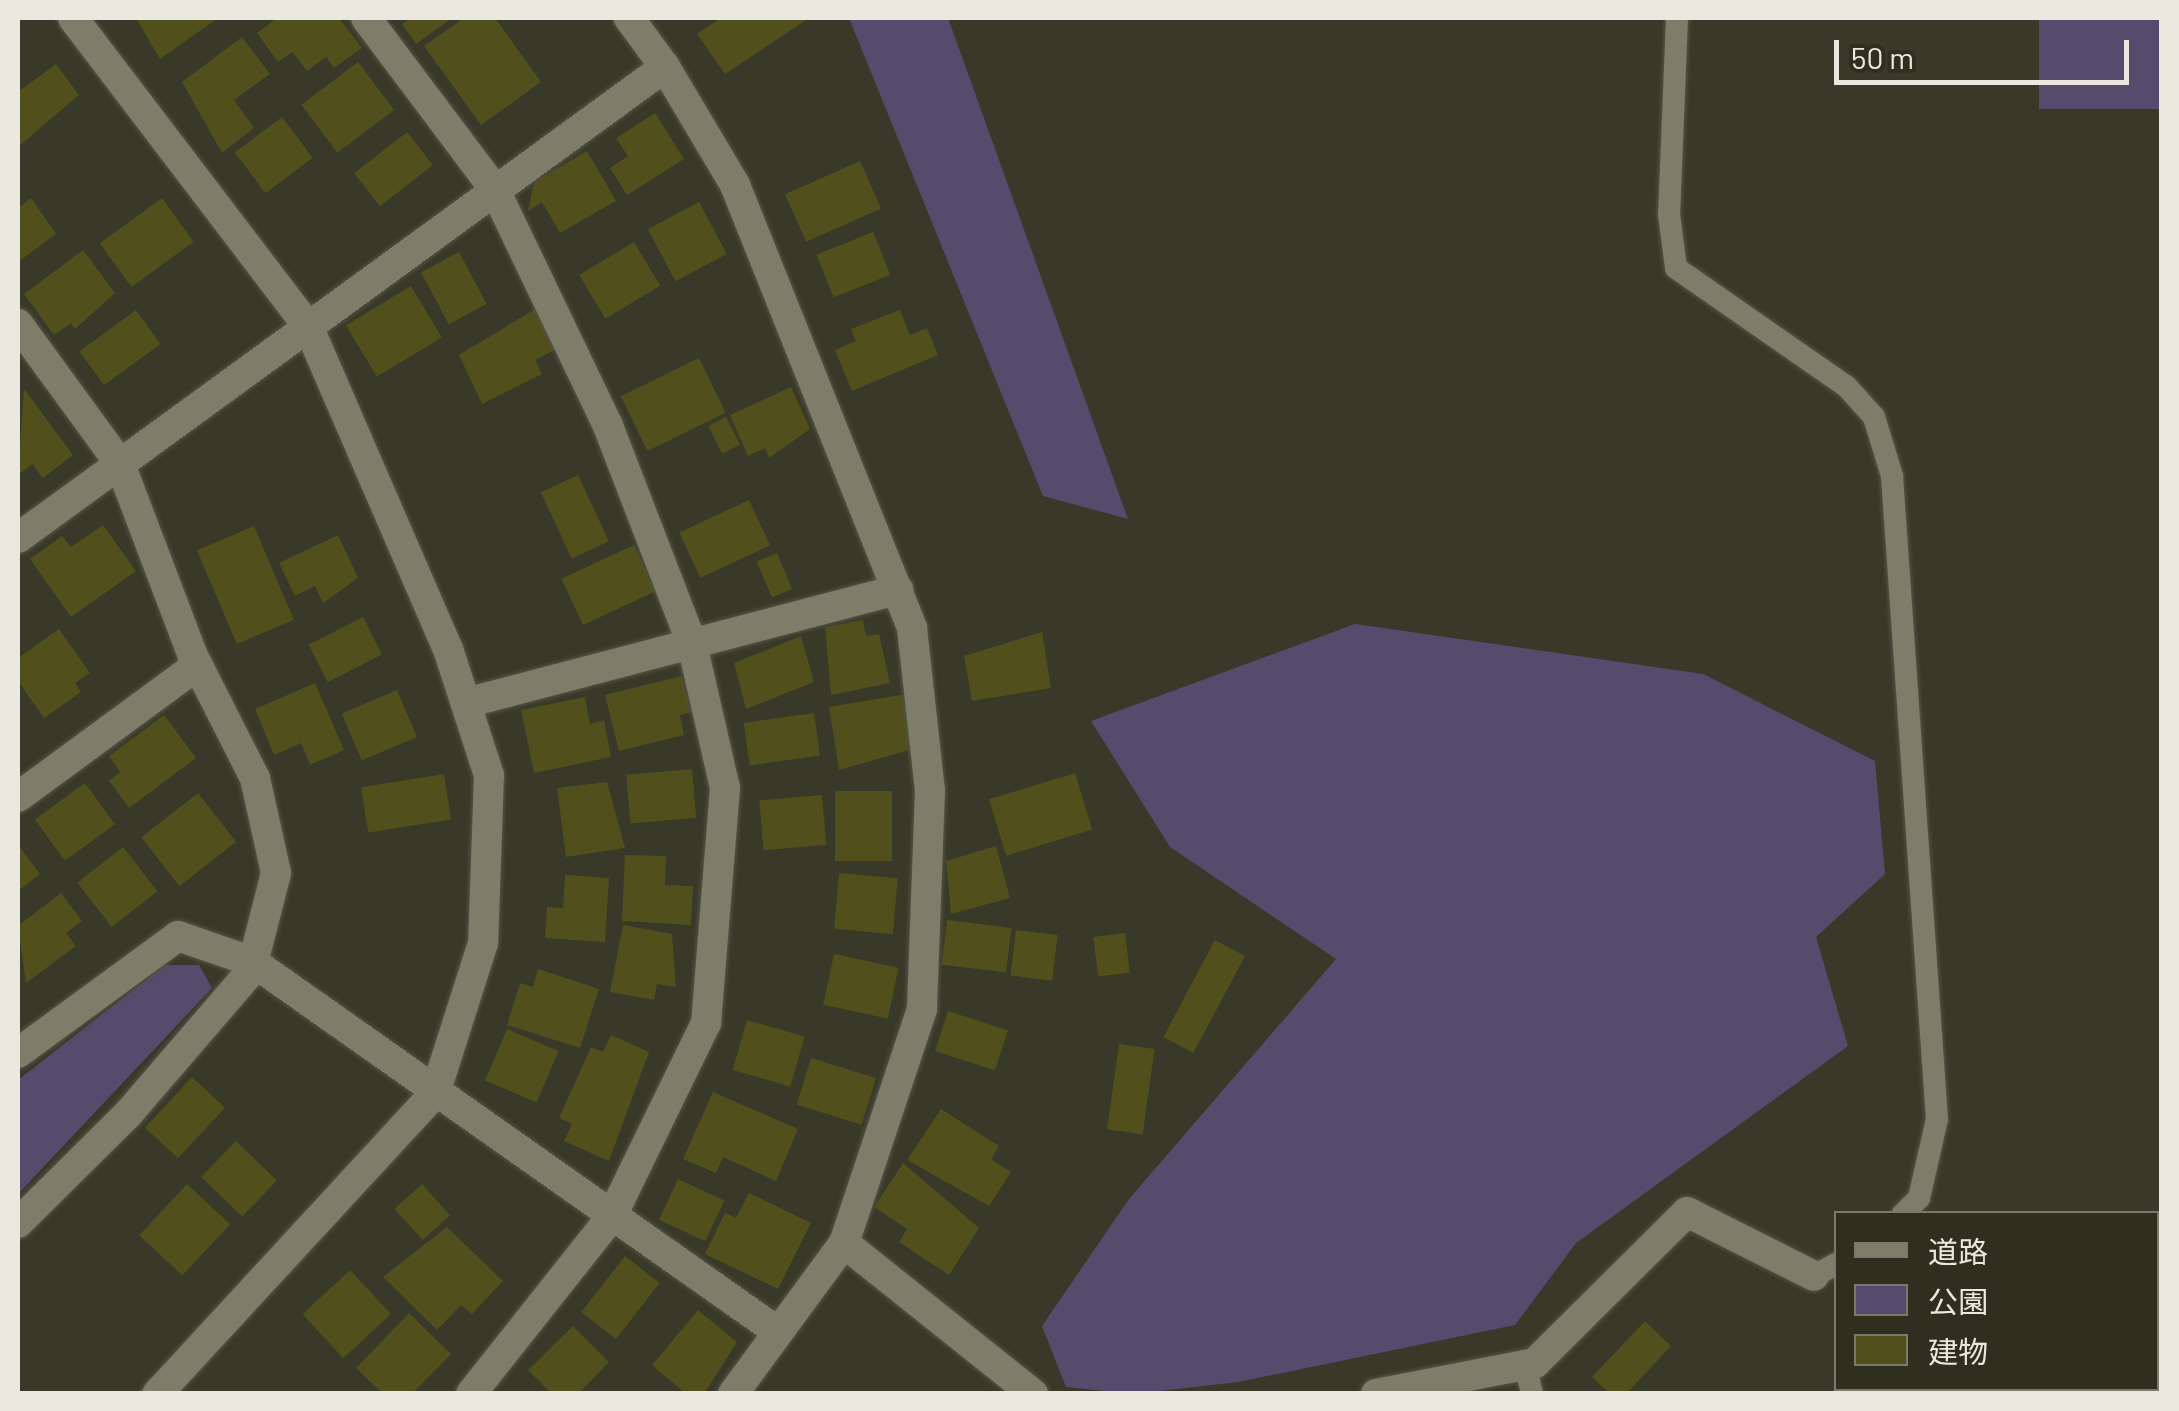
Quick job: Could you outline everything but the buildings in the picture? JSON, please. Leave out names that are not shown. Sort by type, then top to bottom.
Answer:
[{"type":"street","points":[[73,18],[308,326],[466,704],[488,775],[482,943],[435,1093],[158,1394]]},
{"type":"street","points":[[366,18],[495,190],[608,426],[692,644],[725,788],[706,1023],[612,1216],[471,1394]]},
{"type":"street","points":[[629,18],[665,67],[735,185],[898,590],[912,628],[930,790],[922,1009],[844,1243],[734,1394]]},
{"type":"street","points":[[18,538],[665,67]]},
{"type":"street","points":[[18,324],[120,464],[198,665],[255,778],[276,873],[253,962],[128,1114],[18,1223]]},
{"type":"street","points":[[466,704],[898,590]]},
{"type":"street","points":[[18,797],[198,665]]},
{"type":"street","points":[[18,1053],[178,936],[253,962],[778,1332]]},
{"type":"street","points":[[1376,1394],[1528,1379],[1687,1212],[1825,1270]]},
{"type":"street","points":[[844,1243],[1033,1394]]},
{"type":"lane","points":[[1677,18],[1669,214],[1676,268],[1847,388],[1874,417],[1892,476],[1937,1119],[1919,1198],[1906,1211]]},
{"type":"green space","points":[[849,18],[948,18],[1128,519],[1043,496]]},
{"type":"green space","points":[[2039,18],[2161,18],[2161,109],[2039,109]]},
{"type":"green space","points":[[1355,624],[1703,674],[1875,761],[1885,874],[1816,937],[1848,1046],[1576,1243],[1515,1325],[1238,1382],[1134,1394],[1066,1387],[1042,1326],[1129,1199],[1336,959],[1170,847],[1091,721]]},
{"type":"green space","points":[[165,965],[199,965],[212,988],[18,1194],[18,1080]]},
{"type":"green space","points":[[2159,1329],[2161,1393],[1970,1393],[2159,1391]]}]
